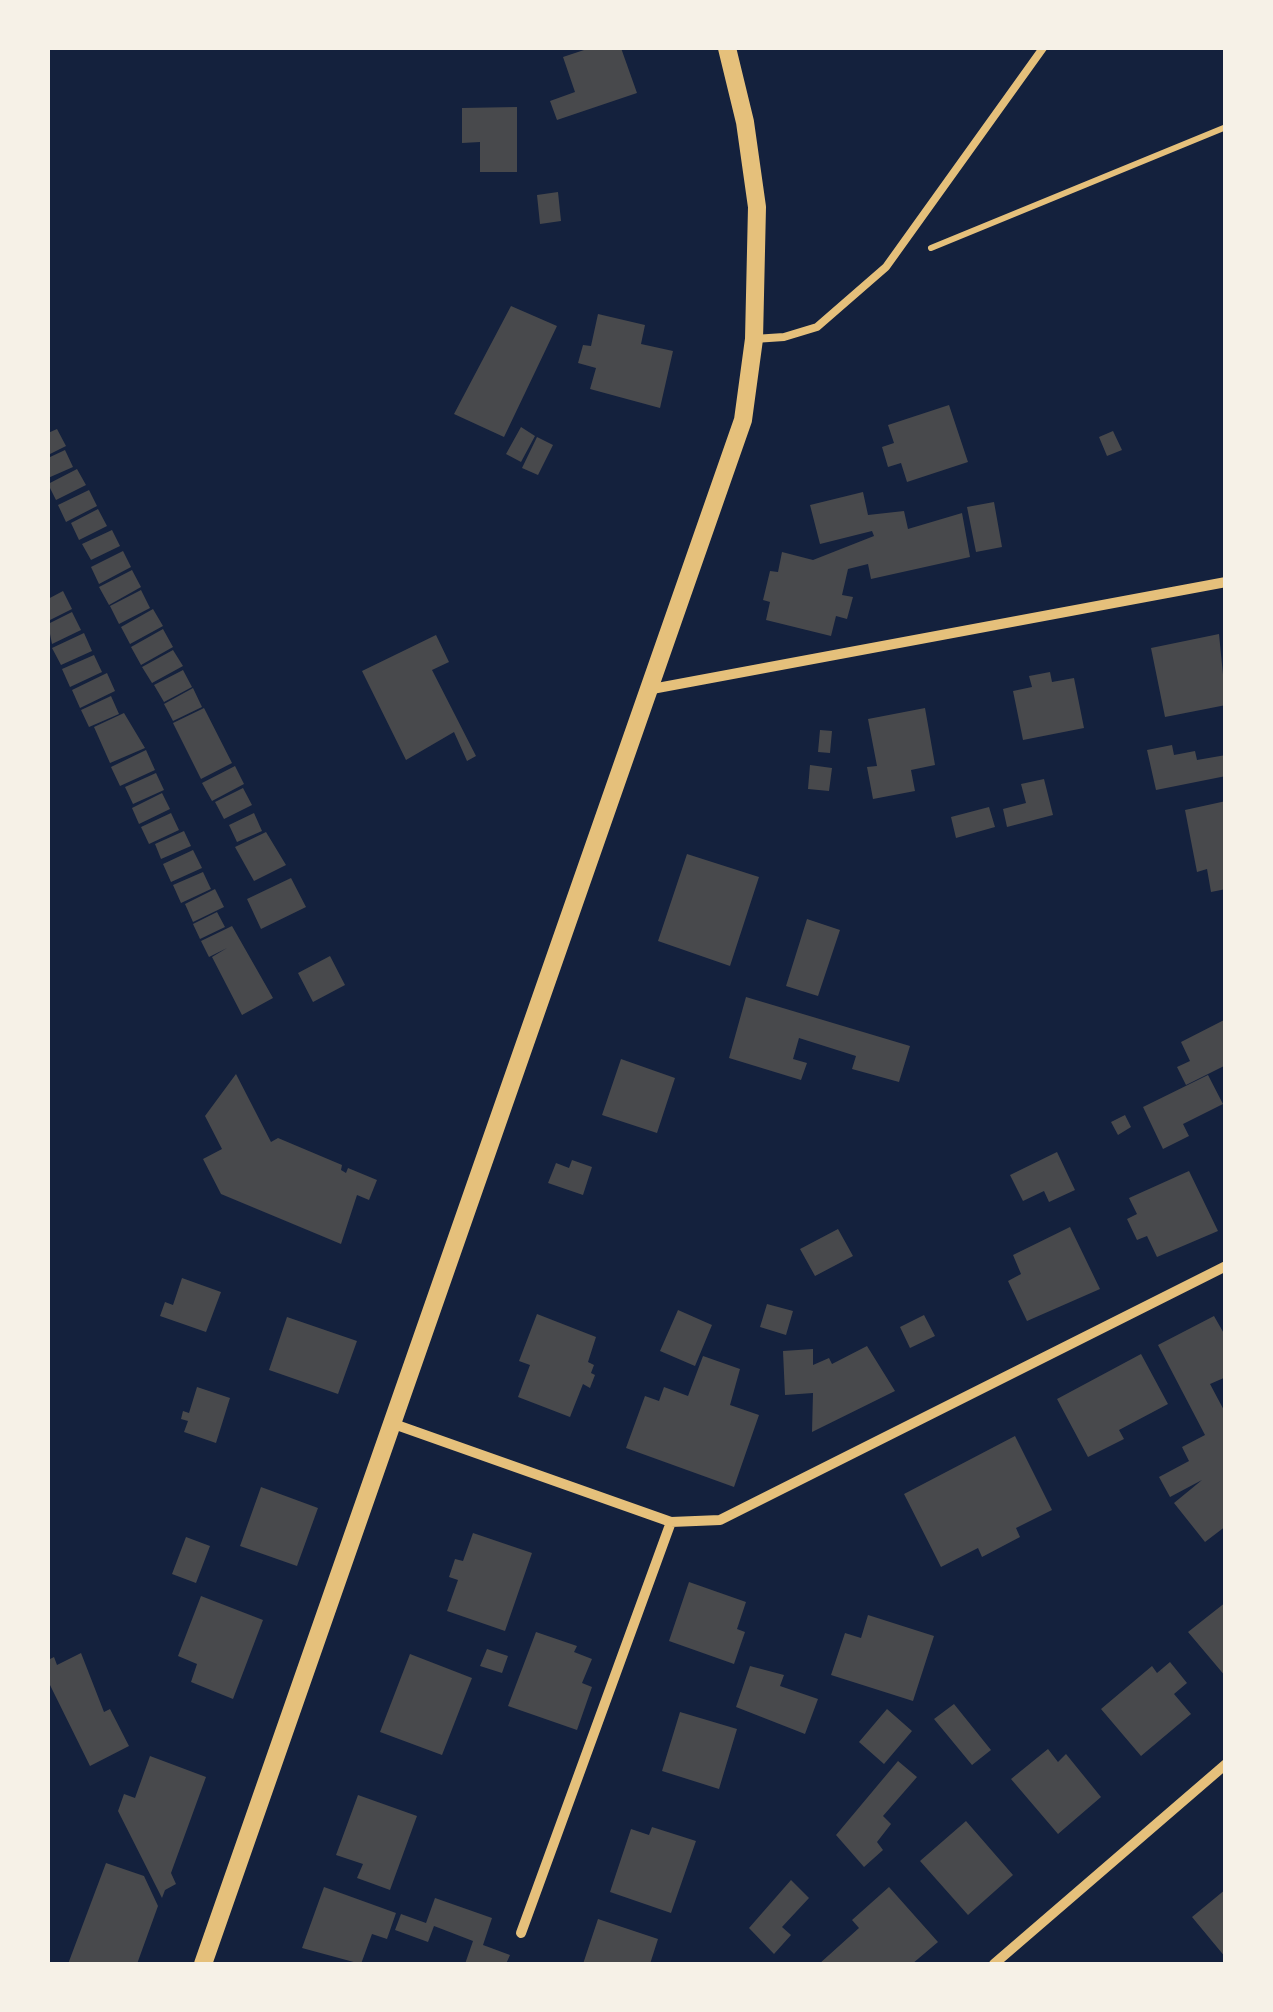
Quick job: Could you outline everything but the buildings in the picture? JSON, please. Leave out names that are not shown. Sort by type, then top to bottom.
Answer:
[{"type":"street","points":[[203,1964],[743,420],[754,338],[757,207],[745,122],[728,48]]},
{"type":"street","points":[[652,689],[1226,582]]},
{"type":"street","points":[[390,1423],[671,1522],[720,1520],[1226,1266]]},
{"type":"street","points":[[522,1934],[671,1522]]},
{"type":"street","points":[[994,1964],[1226,1764]]},
{"type":"lane","points":[[754,338],[784,337],[818,327],[886,267],[1043,48]]},
{"type":"path","points":[[886,267],[1226,127]]}]
